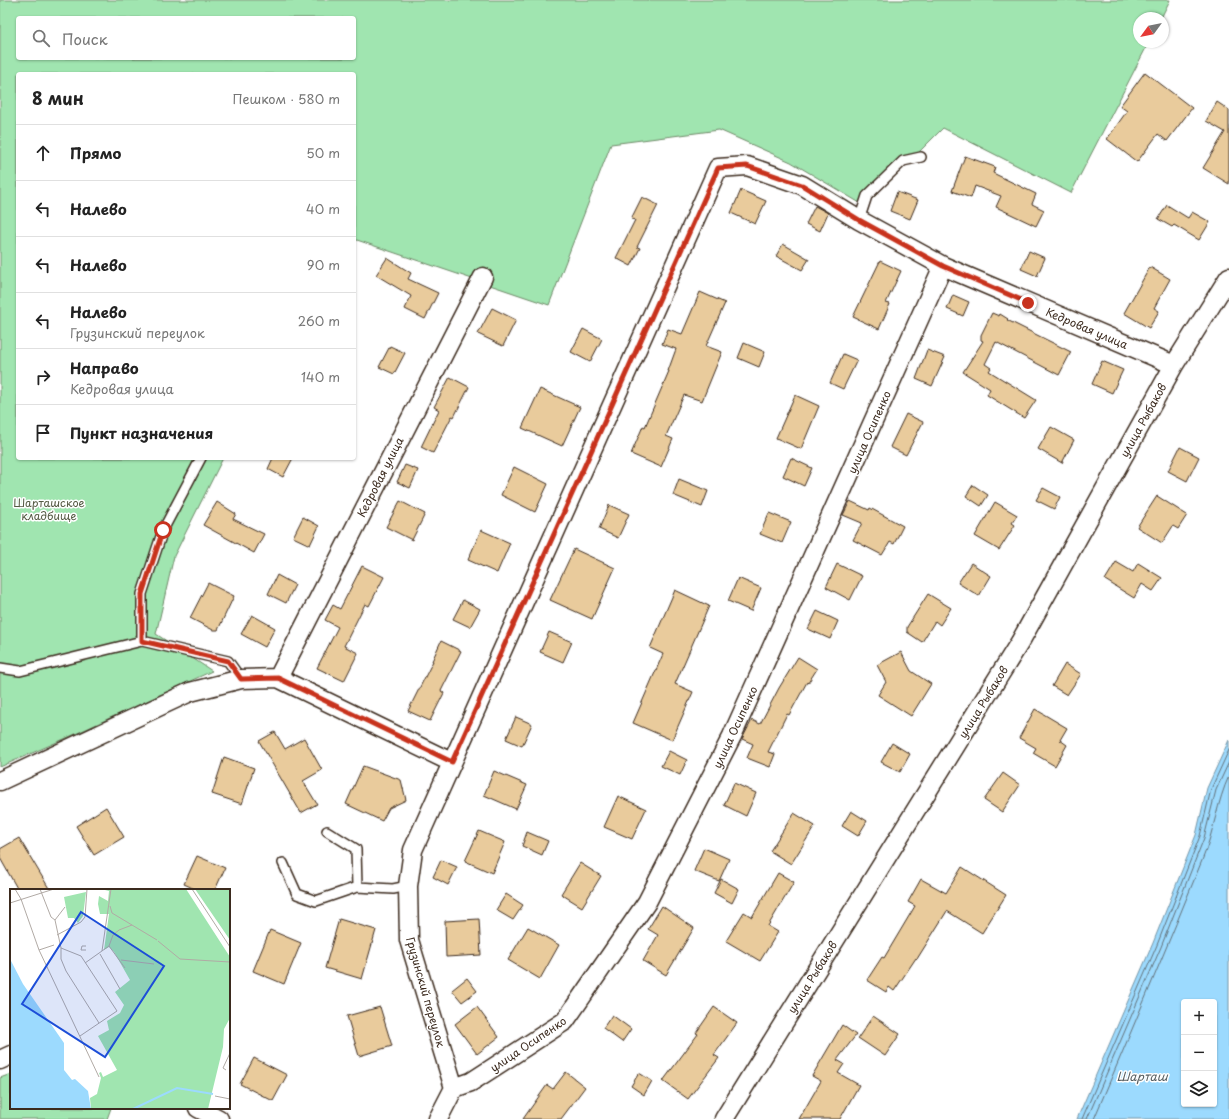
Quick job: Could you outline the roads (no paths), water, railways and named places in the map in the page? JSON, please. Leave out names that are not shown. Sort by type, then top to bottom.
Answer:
[{"type":"street","name":"Кедровая улица","points":[[718,168],[747,166],[802,185],[859,220],[943,266],[1174,365]]},
{"type":"street","name":"Грузинский переулок","points":[[454,1088],[409,940],[408,886],[413,850],[718,168]]},
{"type":"street","name":"улица Осипенко","points":[[454,1088],[471,1082],[566,1021],[647,902],[732,736],[943,266]]},
{"type":"street","name":"Кедровая улица","points":[[278,678],[483,277]]},
{"type":"street","name":"улица Рыбаков","points":[[724,1119],[1020,642],[1174,365],[1229,277]]},
{"type":"street","points":[[0,781],[190,692],[241,679],[278,678],[452,762]]},
{"type":"street","points":[[0,1060],[10,1055]]},
{"type":"street","points":[[438,1119],[454,1088]]},
{"type":"street","points":[[200,1109],[219,1119]]},
{"type":"lane","points":[[859,220],[866,196],[904,161],[921,157]]},
{"type":"lane","points":[[142,641],[142,594],[163,530],[200,460]]},
{"type":"lane","points":[[0,668],[20,672],[142,641],[228,661],[241,679]]},
{"type":"lane","points":[[327,831],[356,849],[357,887]]},
{"type":"lane","points":[[283,863],[297,894],[316,902],[357,887],[393,889],[408,886]]},
{"type":"water","name":"Шарташ","points":[[1229,740],[1229,1119],[1077,1119],[1153,943],[1196,835],[1207,788]]},
{"type":"park label","name":"Шарташское кладбище","points":[[49,508]]}]
